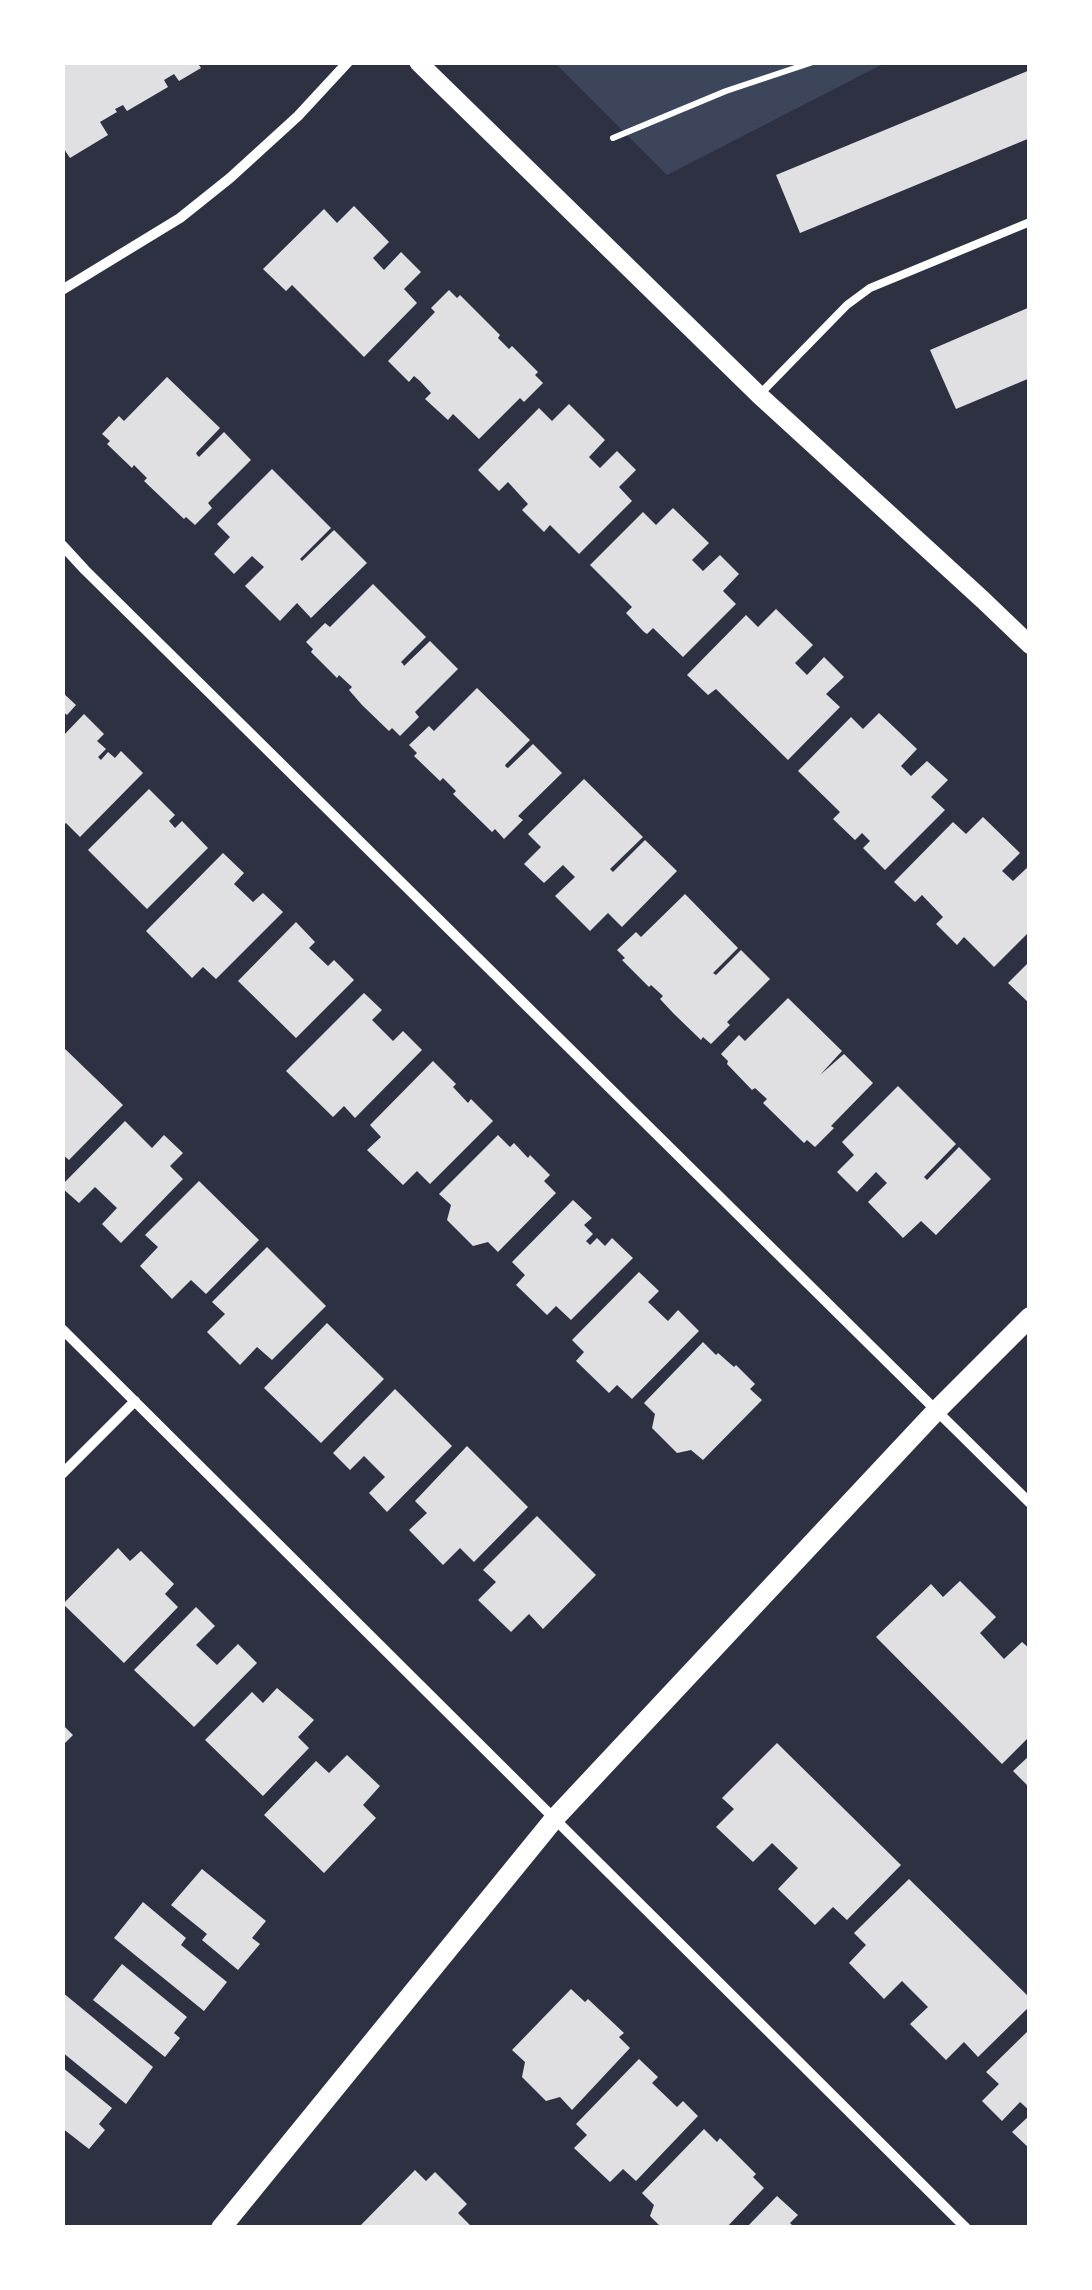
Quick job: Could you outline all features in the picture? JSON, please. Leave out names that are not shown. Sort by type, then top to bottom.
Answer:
[{"type":"main road","points":[[221,2228],[555,1818],[936,1410],[1030,1317]]},
{"type":"street","points":[[62,290],[180,218],[298,116],[348,62]]},
{"type":"street","points":[[418,62],[759,396],[1030,645]]},
{"type":"street","points":[[62,545],[1030,1503]]},
{"type":"street","points":[[62,1329],[966,2228]]},
{"type":"street","points":[[62,1474],[135,1401]]},
{"type":"lane","points":[[759,396],[847,305],[870,288],[1030,222]]},
{"type":"path","points":[[614,138],[726,92],[813,62]]},
{"type":"shaded area","points":[[555,63],[885,63],[667,175]]},
{"type":"building","points":[[62,62],[197,62],[201,68],[179,81],[174,74],[164,80],[168,87],[127,111],[123,105],[115,109],[117,112],[100,122],[108,135],[70,158],[62,146]]},
{"type":"building","points":[[1030,70],[1030,138],[800,233],[776,175]]},
{"type":"building","points":[[354,206],[389,242],[373,258],[384,270],[401,252],[421,272],[404,289],[417,303],[364,357],[292,285],[286,291],[263,269],[324,209],[337,223]]},
{"type":"building","points":[[449,290],[457,298],[460,295],[509,349],[512,346],[538,372],[535,375],[543,383],[524,402],[520,398],[479,439],[453,414],[448,420],[425,399],[431,393],[420,381],[414,376],[409,382],[388,361],[435,312],[431,308]]},
{"type":"building","points":[[1030,307],[1030,378],[956,409],[930,350]]},
{"type":"building","points":[[167,377],[220,428],[196,453],[199,457],[224,432],[251,460],[208,503],[212,508],[195,525],[144,481],[147,478],[107,444],[110,441],[102,434],[119,416],[124,421]]},
{"type":"building","points":[[569,404],[605,440],[589,457],[600,468],[617,451],[636,470],[619,487],[632,501],[579,554],[550,525],[544,532],[522,510],[528,504],[508,482],[499,491],[478,470],[539,408],[552,421]]},
{"type":"building","points":[[272,469],[331,528],[302,561],[334,530],[367,563],[311,618],[297,603],[280,621],[245,586],[264,567],[252,556],[234,574],[214,554],[230,537],[217,524]]},
{"type":"building","points":[[673,508],[709,543],[692,560],[703,571],[720,555],[739,574],[723,591],[736,604],[683,657],[653,628],[647,634],[644,632],[626,613],[632,607],[590,565],[643,512],[656,525]]},
{"type":"building","points":[[373,584],[426,637],[401,662],[404,666],[430,641],[458,669],[415,712],[419,717],[400,736],[392,728],[389,731],[362,705],[349,690],[352,687],[339,675],[337,678],[306,642],[325,623],[330,627]]},
{"type":"building","points":[[776,609],[813,645],[795,663],[807,675],[824,657],[844,677],[826,694],[840,707],[788,760],[716,689],[708,695],[687,675],[746,615],[758,627]]},
{"type":"building","points":[[477,688],[530,740],[506,767],[533,744],[562,773],[518,816],[523,820],[504,839],[453,794],[456,791],[443,778],[440,781],[414,756],[417,753],[409,745],[429,726],[434,731]]},
{"type":"building","points":[[62,692],[76,705],[67,715],[62,711]]},
{"type":"building","points":[[879,713],[917,749],[901,766],[911,776],[927,761],[948,780],[931,797],[945,810],[885,870],[863,848],[870,841],[862,833],[855,840],[833,819],[840,812],[798,771],[851,717],[863,729]]},
{"type":"building","points":[[84,714],[104,734],[97,741],[106,749],[98,757],[101,760],[108,752],[115,758],[121,751],[143,773],[80,837],[66,823],[62,827],[62,737]]},
{"type":"building","points":[[584,779],[643,837],[610,869],[613,872],[645,840],[677,871],[622,927],[608,913],[590,931],[555,896],[575,877],[563,865],[544,883],[524,864],[541,847],[528,834]]},
{"type":"building","points":[[149,789],[175,815],[169,821],[175,828],[182,821],[208,848],[147,909],[88,850]]},
{"type":"building","points":[[983,817],[1020,853],[1002,871],[1013,881],[1030,865],[1030,931],[994,967],[964,937],[957,945],[936,924],[943,917],[922,895],[915,902],[894,882],[953,822],[966,834]]},
{"type":"building","points":[[223,853],[244,873],[234,884],[253,902],[263,893],[283,912],[216,979],[203,967],[192,978],[146,931]]},
{"type":"building","points":[[685,894],[738,948],[713,973],[716,975],[741,950],[770,979],[711,1044],[703,1037],[701,1040],[674,1014],[660,999],[663,996],[622,960],[625,958],[617,950],[636,932],[641,937]]},
{"type":"building","points":[[296,922],[315,942],[309,948],[328,966],[334,960],[354,980],[296,1038],[238,981]]},
{"type":"building","points":[[1030,961],[1030,1004],[1008,983]]},
{"type":"building","points":[[364,993],[382,1010],[372,1020],[393,1041],[403,1031],[422,1050],[355,1118],[344,1106],[333,1117],[286,1071]]},
{"type":"building","points":[[788,998],[842,1051],[820,1075],[844,1054],[873,1083],[815,1147],[807,1140],[804,1143],[763,1103],[767,1099],[755,1088],[752,1090],[721,1054],[739,1035],[745,1041]]},
{"type":"building","points":[[62,1046],[123,1105],[69,1160],[62,1154]]},
{"type":"building","points":[[433,1061],[468,1103],[471,1099],[493,1121],[430,1184],[417,1171],[403,1185],[367,1150],[381,1137],[370,1125]]},
{"type":"building","points":[[898,1086],[956,1144],[924,1177],[927,1180],[959,1147],[991,1179],[936,1235],[921,1221],[903,1238],[868,1202],[887,1183],[876,1172],[857,1192],[837,1172],[854,1155],[842,1142]]},
{"type":"building","points":[[125,1121],[152,1148],[164,1135],[183,1153],[170,1166],[183,1179],[121,1243],[102,1224],[117,1208],[95,1187],[79,1203],[62,1185]]},
{"type":"building","points":[[498,1135],[510,1147],[514,1143],[528,1158],[530,1155],[550,1175],[544,1181],[556,1193],[498,1252],[488,1242],[473,1246],[447,1220],[451,1205],[439,1194]]},
{"type":"building","points":[[199,1181],[259,1240],[206,1294],[191,1280],[172,1299],[140,1266],[158,1247],[145,1235]]},
{"type":"building","points":[[573,1200],[592,1218],[584,1225],[593,1234],[586,1241],[590,1245],[597,1238],[605,1246],[612,1238],[633,1258],[571,1320],[556,1306],[547,1315],[516,1285],[525,1275],[512,1262]]},
{"type":"building","points":[[267,1247],[326,1306],[272,1360],[257,1347],[240,1365],[207,1332],[225,1314],[212,1302]]},
{"type":"building","points":[[639,1272],[659,1291],[648,1302],[668,1321],[678,1310],[699,1331],[632,1399],[617,1385],[609,1393],[576,1361],[584,1352],[572,1340]]},
{"type":"building","points":[[327,1323],[384,1379],[321,1443],[264,1388]]},
{"type":"building","points":[[703,1342],[716,1355],[736,1365],[755,1384],[750,1389],[762,1400],[703,1460],[691,1450],[677,1453],[652,1428],[655,1414],[644,1403]]},
{"type":"building","points":[[395,1389],[452,1446],[387,1512],[369,1493],[385,1477],[364,1456],[350,1470],[333,1453]]},
{"type":"building","points":[[467,1446],[528,1507],[474,1562],[460,1548],[443,1565],[409,1530],[427,1513],[415,1501]]},
{"type":"building","points":[[537,1516],[596,1575],[543,1629],[529,1614],[511,1632],[478,1600],[496,1582],[483,1570]]},
{"type":"building","points":[[118,1548],[130,1561],[141,1551],[174,1584],[165,1594],[178,1607],[124,1663],[63,1604]]},
{"type":"building","points":[[960,1581],[996,1617],[980,1633],[1004,1659],[1022,1642],[1030,1649],[1030,1736],[1002,1764],[876,1637],[931,1584],[943,1597]]},
{"type":"building","points":[[196,1607],[215,1626],[196,1645],[217,1665],[238,1644],[257,1663],[194,1727],[134,1670]]},
{"type":"building","points":[[277,1688],[314,1720],[298,1737],[309,1748],[263,1796],[205,1740],[252,1692],[263,1703]]},
{"type":"building","points":[[62,1724],[73,1735],[62,1746]]},
{"type":"building","points":[[777,1743],[901,1865],[847,1920],[833,1907],[815,1925],[778,1889],[798,1868],[772,1843],[753,1862],[716,1827],[734,1809],[722,1798]]},
{"type":"building","points":[[347,1755],[380,1786],[363,1805],[376,1818],[324,1873],[264,1815],[316,1761],[329,1773]]},
{"type":"building","points":[[1030,1755],[1030,1788],[1013,1771]]},
{"type":"building","points":[[202,1869],[266,1921],[252,1938],[260,1944],[238,1970],[202,1940],[207,1934],[171,1905]]},
{"type":"building","points":[[909,1879],[1030,1998],[1030,2006],[978,2057],[964,2042],[946,2060],[910,2024],[928,2007],[902,1981],[884,1999],[849,1963],[866,1945],[854,1933]]},
{"type":"building","points":[[143,1902],[186,1938],[181,1945],[227,1982],[204,2011],[114,1938]]},
{"type":"building","points":[[122,1964],[187,2017],[174,2033],[180,2038],[165,2057],[93,2000]]},
{"type":"building","points":[[571,1989],[585,2002],[588,1999],[624,2033],[619,2037],[630,2048],[572,2110],[560,2097],[546,2101],[522,2077],[525,2062],[512,2050]]},
{"type":"building","points":[[62,1992],[153,2067],[126,2104],[62,2052]]},
{"type":"building","points":[[1030,2029],[1030,2111],[1020,2102],[1002,2121],[982,2101],[999,2084],[986,2072]]},
{"type":"building","points":[[639,2059],[658,2077],[652,2083],[677,2107],[683,2101],[698,2116],[636,2181],[623,2169],[610,2182],[574,2148],[587,2135],[576,2124]]},
{"type":"building","points":[[62,2067],[112,2108],[99,2124],[105,2130],[89,2149],[62,2128]]},
{"type":"building","points":[[1030,2115],[1030,2149],[1012,2132]]},
{"type":"building","points":[[704,2129],[717,2142],[720,2138],[756,2174],[753,2177],[764,2188],[726,2228],[662,2228],[650,2216],[654,2205],[642,2193]]},
{"type":"building","points":[[415,2170],[426,2181],[435,2172],[467,2204],[458,2213],[473,2228],[358,2228]]},
{"type":"building","points":[[777,2196],[798,2215],[790,2223],[795,2228],[746,2228]]}]
